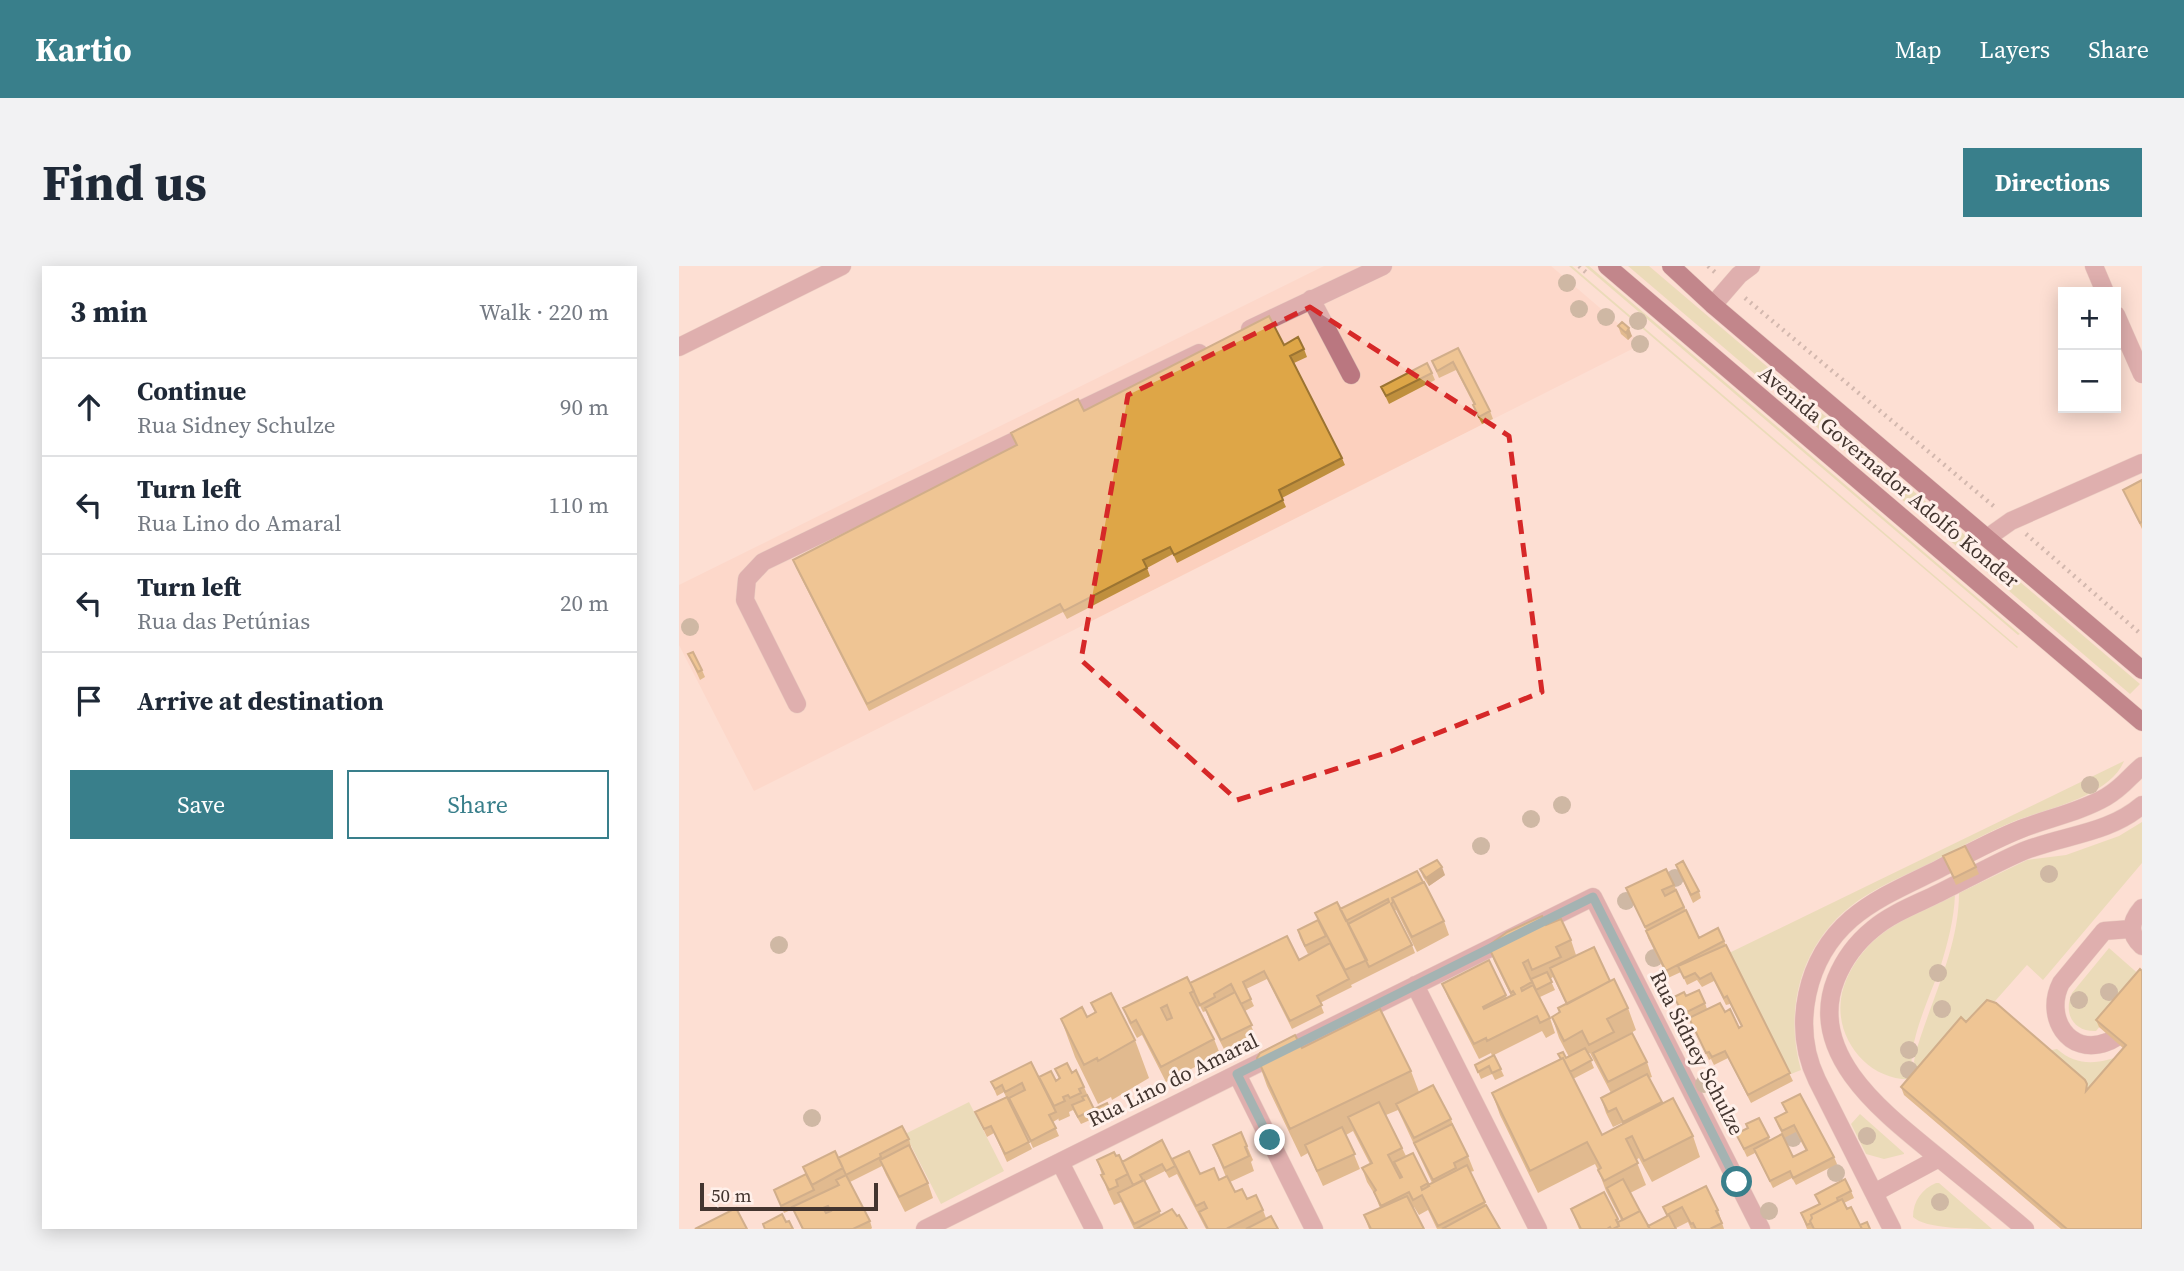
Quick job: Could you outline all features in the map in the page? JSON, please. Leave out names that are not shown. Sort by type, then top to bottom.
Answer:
[{"type":"main road","name":"Avenida Governador Adolfo Konder","points":[[1607,266],[2142,722]]},
{"type":"main road","name":"Avenida Governador Adolfo Konder","points":[[1671,266],[1713,305],[2142,670]]},
{"type":"street","points":[[679,347],[842,266]]},
{"type":"street","points":[[1237,335],[1383,266]]},
{"type":"street","points":[[1713,305],[1739,275],[1751,266]]},
{"type":"street","points":[[2094,266],[2103,287]]},
{"type":"street","points":[[1311,299],[1351,375]]},
{"type":"street","points":[[2121,326],[2142,374]]},
{"type":"street","points":[[797,704],[745,600],[747,579],[763,562],[1212,347]]},
{"type":"street","points":[[1987,538],[2011,521],[2142,463]]},
{"type":"street","points":[[1892,1229],[1813,1072],[1805,1045],[1807,992],[1819,961],[1829,944],[1853,918],[1884,897],[2018,830],[2103,798],[2127,782],[2142,766]]},
{"type":"street","points":[[2025,1229],[1885,1114],[1844,1064],[1831,1029],[1829,1005],[1835,982],[1846,959],[1861,939],[1895,915],[2021,852],[2111,825],[2142,805]]},
{"type":"street","name":"Rua Lino do Amaral","points":[[925,1229],[1593,897]]},
{"type":"street","name":"Rua Sidney Schulze","points":[[1593,897],[1761,1229]]},
{"type":"street","points":[[2142,908],[2132,922],[2131,929],[2142,946]]},
{"type":"street","points":[[2131,929],[2104,931],[2061,984],[2056,993],[2055,1014],[2065,1033],[2074,1040],[2098,1045],[2119,1035],[2142,1008]]},
{"type":"street","points":[[1415,985],[1538,1229]]},
{"type":"street","points":[[1237,1074],[1314,1229]]},
{"type":"street","points":[[1874,1193],[1939,1158]]},
{"type":"street","points":[[1060,1162],[1094,1229]]},
{"type":"path","points":[[1709,266],[2142,635]]},
{"type":"highlighted area","points":[[1310,307],[1509,436],[1542,692],[1392,751],[1237,800],[1081,660],[1128,395]]},
{"type":"shaded area","points":[[1324,266],[1551,266],[1642,344],[754,791],[679,645],[679,585]]},
{"type":"green space","points":[[1569,266],[1572,266],[2018,647],[2017,648]]},
{"type":"green space","points":[[1585,266],[1589,266],[2020,634],[2018,635]]},
{"type":"green space","points":[[1628,266],[1649,266],[2140,684],[2130,694]]},
{"type":"green space","points":[[2124,761],[2117,773],[2092,792],[1993,831],[1882,886],[1846,910],[1814,949],[1804,971],[1797,995],[1795,1020],[1801,1070],[1791,1074],[1729,953]]},
{"type":"green space","points":[[2142,822],[2142,863],[2043,980],[2027,965],[1988,1009],[1920,1075],[1914,1062],[1915,1055],[1949,955],[1958,914],[1959,893],[2027,860],[2066,855],[2119,836]]},
{"type":"green space","points":[[1955,895],[1946,948],[1915,1038],[1912,1053],[1914,1079],[1884,1074],[1870,1067],[1859,1056],[1844,1030],[1841,999],[1846,980],[1860,956],[1883,933],[1906,918]]},
{"type":"green space","points":[[2109,948],[2142,977],[2096,1031],[2081,1028],[2072,1020],[2070,1014],[2072,993]]},
{"type":"green space","points":[[2057,1049],[2083,1062],[2100,1061],[2128,1053],[2089,1099],[2046,1051]]},
{"type":"green space","points":[[969,1102],[1004,1171],[941,1204],[905,1134]]},
{"type":"green space","points":[[1860,1114],[1904,1154],[1884,1159],[1866,1154],[1851,1124]]},
{"type":"green space","points":[[1936,1183],[1992,1229],[1938,1226],[1913,1217],[1919,1196]]},
{"type":"building","points":[[1269,316],[1284,345],[1298,337],[1304,349],[1290,356],[1342,458],[1279,490],[1283,500],[1174,555],[1170,547],[1143,560],[1147,568],[1064,611],[1060,604],[867,704],[793,560],[1017,445],[1011,433],[1078,399],[1084,411]]},
{"type":"building","points":[[1622,322],[1629,328],[1626,333],[1618,326]]},
{"type":"building","points":[[1458,348],[1490,411],[1479,417],[1453,362],[1437,371],[1432,361]]},
{"type":"building","points":[[1427,363],[1432,373],[1386,396],[1381,387]]},
{"type":"building","points":[[2142,480],[2142,522],[2140,523],[2123,490]]},
{"type":"building","points":[[693,652],[702,670],[698,672],[688,654]]},
{"type":"building","points":[[1965,846],[1976,867],[1954,878],[1943,856]]},
{"type":"building","points":[[1437,860],[1442,867],[1426,878],[1420,869]]},
{"type":"building","points":[[1683,861],[1699,891],[1691,895],[1676,865]]},
{"type":"building","points":[[1666,869],[1674,885],[1662,890],[1665,896],[1676,890],[1684,907],[1645,927],[1626,888]]},
{"type":"building","points":[[1417,871],[1423,882],[1392,898],[1391,904],[1412,945],[1369,967],[1348,924],[1389,902],[1388,899],[1346,921],[1340,909]]},
{"type":"building","points":[[1424,882],[1444,921],[1412,937],[1392,898]]},
{"type":"building","points":[[1337,902],[1367,960],[1345,970],[1315,913]]},
{"type":"building","points":[[1686,910],[1699,938],[1718,928],[1724,941],[1666,971],[1646,931]]},
{"type":"building","points":[[1542,916],[1546,925],[1561,919],[1571,940],[1556,947],[1561,957],[1532,970],[1528,960],[1523,963],[1532,982],[1521,988],[1522,991],[1533,985],[1550,1018],[1540,1023],[1537,1016],[1487,1041],[1486,1038],[1474,1044],[1442,984],[1489,960],[1506,995],[1483,1007],[1484,1009],[1515,994],[1513,991],[1511,993],[1488,946],[1507,932]]},
{"type":"building","points":[[1318,920],[1326,936],[1305,946],[1298,930]]},
{"type":"building","points":[[1287,936],[1299,960],[1330,943],[1349,979],[1317,996],[1322,1005],[1290,1021],[1264,971],[1243,982],[1251,999],[1241,1004],[1231,984],[1200,1005],[1190,983]]},
{"type":"building","points":[[1726,945],[1790,1073],[1748,1095],[1725,1051],[1712,1057],[1709,1052],[1706,1053],[1689,1018],[1720,1003],[1725,1012],[1730,1009],[1739,1028],[1742,1026],[1727,996],[1724,998],[1711,973],[1700,979],[1695,973],[1684,978],[1678,966]]},
{"type":"building","points":[[1594,947],[1610,981],[1567,1004],[1550,968]]},
{"type":"building","points":[[2140,969],[2142,1229],[2067,1229],[1901,1087],[1961,1017],[1966,1022],[1987,1000],[1996,1003],[2085,1080],[2086,1091],[2126,1045],[2096,1020]]},
{"type":"building","points":[[1547,972],[1552,982],[1536,990],[1531,979]]},
{"type":"building","points":[[1187,977],[1194,991],[1190,993],[1214,1039],[1161,1067],[1136,1020],[1131,1023],[1123,1008]],"holes":[[[1167,1005],[1172,1018],[1167,1020],[1161,1008]]]},
{"type":"building","points":[[1614,979],[1628,1008],[1607,1019],[1614,1032],[1589,1045],[1582,1031],[1564,1041],[1552,1017],[1560,1012],[1558,1008]]},
{"type":"building","points":[[1699,990],[1705,1003],[1683,1014],[1674,997],[1684,992],[1686,996]]},
{"type":"building","points":[[1235,992],[1252,1025],[1221,1040],[1205,1008]]},
{"type":"building","points":[[1111,993],[1135,1040],[1098,1061],[1097,1058],[1084,1065],[1061,1019],[1082,1007],[1087,1017],[1096,1012],[1091,1003]]},
{"type":"building","points":[[1380,1009],[1411,1071],[1290,1129],[1257,1058],[1260,1053],[1295,1035],[1302,1048]]},
{"type":"building","points":[[1632,1033],[1647,1062],[1608,1082],[1593,1053]]},
{"type":"building","points":[[1585,1048],[1592,1060],[1570,1072],[1558,1054],[1563,1052],[1566,1058]]},
{"type":"building","points":[[1494,1055],[1501,1069],[1492,1073],[1489,1066],[1478,1072],[1475,1065]]},
{"type":"building","points":[[1563,1058],[1602,1135],[1673,1098],[1693,1136],[1644,1161],[1632,1136],[1626,1139],[1638,1163],[1604,1181],[1598,1170],[1601,1168],[1587,1142],[1530,1171],[1492,1093]]},
{"type":"building","points":[[1031,1062],[1056,1112],[1049,1115],[1056,1128],[1031,1141],[1009,1098],[1025,1090],[1022,1083],[1005,1092],[1002,1085],[995,1089],[991,1082]]},
{"type":"building","points":[[1067,1063],[1072,1073],[1076,1070],[1084,1087],[1079,1089],[1081,1093],[1070,1098],[1068,1095],[1063,1097],[1065,1101],[1054,1106],[1039,1077],[1051,1071],[1056,1081],[1060,1078],[1055,1069]]},
{"type":"building","points":[[1647,1074],[1662,1102],[1623,1122],[1616,1108],[1608,1112],[1601,1098]]},
{"type":"building","points":[[1433,1085],[1451,1119],[1414,1138],[1396,1104]]},
{"type":"building","points":[[1800,1094],[1834,1157],[1793,1178],[1790,1171],[1770,1181],[1754,1149],[1782,1134],[1793,1157],[1807,1150],[1794,1125],[1782,1131],[1775,1118],[1787,1112],[1782,1103]]},
{"type":"building","points":[[1087,1095],[1094,1109],[1078,1117],[1072,1105],[1084,1100],[1082,1097]]},
{"type":"building","points":[[1007,1097],[1029,1142],[1005,1154],[991,1126],[984,1129],[975,1112]]},
{"type":"building","points":[[1379,1102],[1402,1148],[1388,1155],[1400,1178],[1402,1177],[1394,1162],[1413,1153],[1428,1183],[1421,1187],[1422,1190],[1467,1165],[1485,1202],[1438,1226],[1422,1195],[1413,1200],[1409,1192],[1381,1206],[1374,1192],[1376,1190],[1362,1168],[1372,1163],[1348,1117]]},
{"type":"building","points":[[1107,1103],[1110,1110],[1097,1116],[1094,1109]]},
{"type":"building","points":[[1759,1118],[1769,1137],[1744,1149],[1736,1134],[1748,1128],[1746,1124]]},
{"type":"building","points":[[1452,1124],[1468,1156],[1454,1163],[1456,1168],[1433,1180],[1414,1143]]},
{"type":"building","points":[[902,1126],[909,1139],[846,1175],[838,1158]]},
{"type":"building","points":[[1342,1127],[1355,1154],[1317,1171],[1305,1145]]},
{"type":"building","points":[[1241,1132],[1249,1156],[1224,1168],[1213,1145]]},
{"type":"building","points":[[1162,1140],[1175,1166],[1166,1171],[1162,1164],[1140,1175],[1143,1180],[1133,1185],[1122,1162]]},
{"type":"building","points":[[909,1145],[928,1183],[899,1197],[880,1160]]},
{"type":"building","points":[[835,1151],[843,1168],[812,1185],[803,1167]]},
{"type":"building","points":[[1189,1151],[1200,1174],[1214,1168],[1219,1180],[1227,1176],[1235,1192],[1242,1189],[1247,1199],[1256,1195],[1263,1210],[1229,1229],[1208,1229],[1199,1212],[1207,1208],[1204,1202],[1196,1206],[1172,1159]]},
{"type":"building","points":[[1114,1152],[1116,1156],[1119,1155],[1128,1174],[1116,1180],[1118,1186],[1109,1190],[1097,1160]]},
{"type":"building","points":[[806,1174],[814,1190],[781,1206],[774,1190]]},
{"type":"building","points":[[846,1175],[870,1221],[853,1229],[803,1229],[792,1207],[839,1185],[836,1180]],"holes":[[[828,1206],[831,1211],[826,1213],[823,1208]]]},
{"type":"building","points":[[1623,1179],[1640,1211],[1623,1220],[1607,1188]]},
{"type":"building","points":[[1845,1179],[1851,1191],[1811,1215],[1811,1223],[1807,1225],[1801,1213],[1820,1204],[1815,1195]]},
{"type":"building","points":[[1144,1180],[1160,1211],[1134,1224],[1118,1193]]},
{"type":"building","points":[[1706,1186],[1722,1223],[1710,1229],[1696,1229],[1682,1207],[1667,1215],[1663,1207]]},
{"type":"building","points":[[1604,1192],[1619,1226],[1613,1229],[1581,1229],[1571,1209]]},
{"type":"building","points":[[1407,1196],[1424,1229],[1371,1229],[1364,1215]]},
{"type":"building","points":[[1842,1199],[1847,1209],[1851,1207],[1862,1229],[1814,1229],[1810,1221],[1811,1215]]},
{"type":"building","points":[[1486,1205],[1500,1229],[1442,1229]]},
{"type":"building","points":[[736,1208],[747,1229],[695,1229]]},
{"type":"building","points":[[1172,1209],[1187,1229],[1136,1229]]},
{"type":"building","points":[[1640,1211],[1650,1229],[1613,1229],[1619,1226],[1618,1222]]},
{"type":"building","points":[[782,1214],[793,1229],[765,1229],[763,1224]]},
{"type":"building","points":[[1669,1215],[1676,1229],[1650,1229],[1648,1226]]},
{"type":"building","points":[[1271,1216],[1278,1229],[1246,1229]]},
{"type":"building","points":[[1867,1222],[1870,1229],[1862,1229],[1860,1225]]},
{"type":"route","points":[[1270,1140],[1237,1074],[1593,897],[1737,1182]]}]
